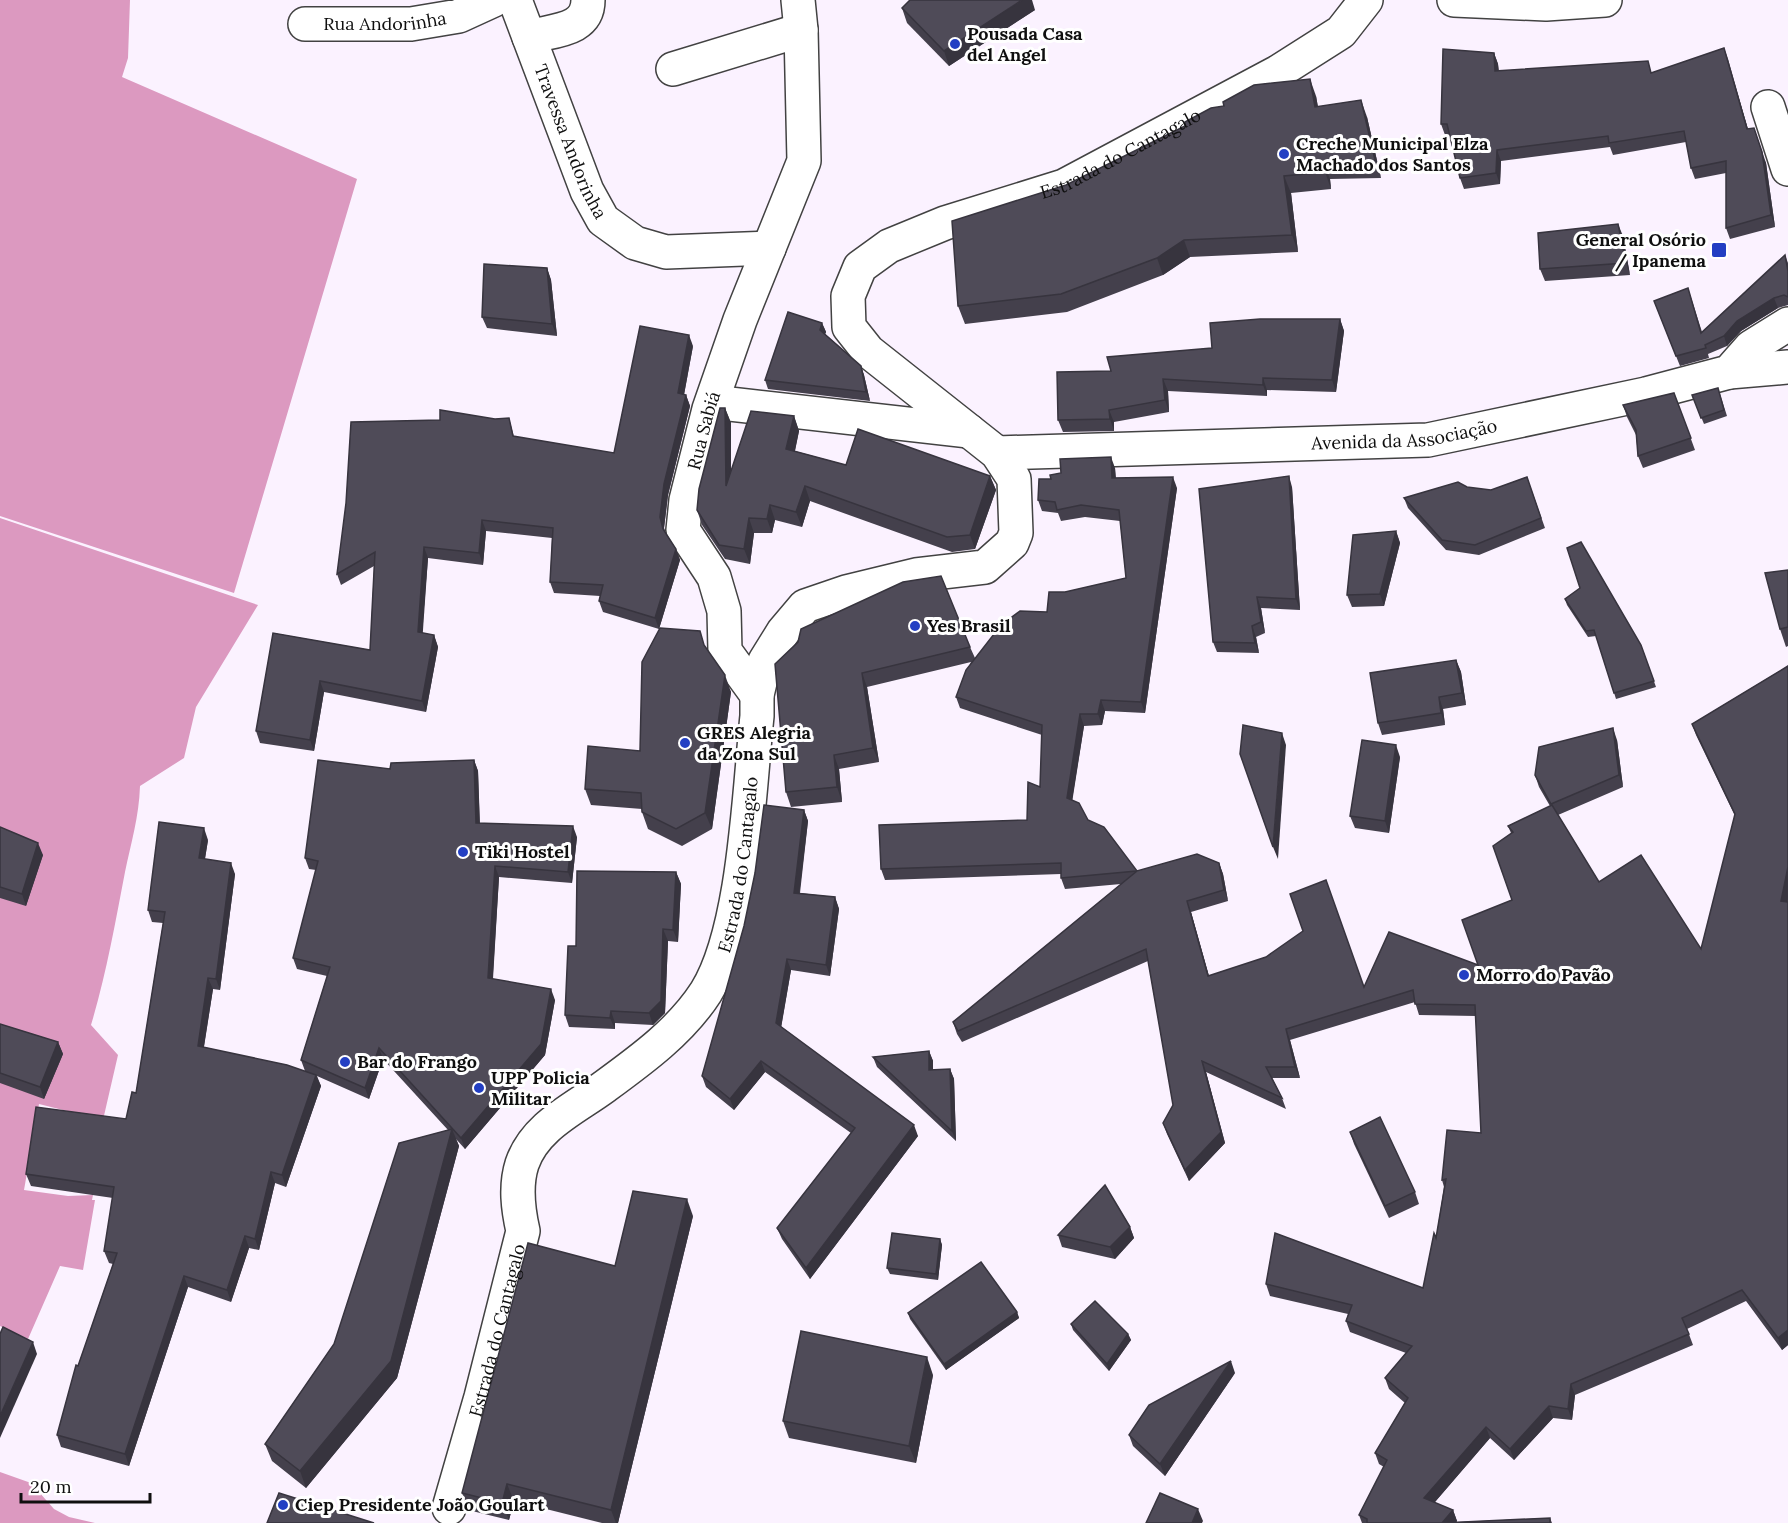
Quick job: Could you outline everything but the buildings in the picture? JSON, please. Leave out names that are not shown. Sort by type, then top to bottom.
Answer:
[{"type":"street","name":"Rua Andorinha","points":[[305,24],[411,24],[459,16],[494,0]]},
{"type":"street","name":"Travessa Andorinha","points":[[515,0],[587,191],[603,220],[635,243],[666,252],[769,248]]},
{"type":"street","points":[[529,37],[579,24],[586,17],[588,0]]},
{"type":"street","name":"Estrada do Cantagalo","points":[[448,1508],[481,1397],[523,1231],[517,1204],[522,1163],[539,1135],[561,1115],[603,1088],[689,1017],[708,988],[726,942],[737,893],[757,716],[757,695],[765,661],[783,632],[806,606],[846,592],[916,575],[985,567],[1012,543],[1016,533],[1014,479],[998,453],[868,351],[849,327],[848,296],[860,267],[889,246],[945,223],[1064,186],[1278,72],[1341,32],[1366,0]]},
{"type":"street","points":[[1454,0],[1546,4],[1605,0]]},
{"type":"street","points":[[673,69],[799,15]]},
{"type":"street","name":"Rua Sabiá","points":[[757,695],[725,651],[724,611],[714,577],[695,552],[683,530],[686,500],[695,460],[712,402],[740,320],[804,161],[799,15]]},
{"type":"street","points":[[1768,107],[1788,169]]},
{"type":"street","points":[[1729,372],[1751,347],[1788,324]]},
{"type":"street","name":"Avenida da Associação","points":[[998,453],[1428,440],[1646,394],[1729,372],[1788,367]]},
{"type":"street","points":[[712,402],[969,431]]},
{"type":"shaded area","points":[[0,0],[130,0],[128,58],[122,77],[357,179],[234,593],[0,516]]},
{"type":"shaded area","points":[[0,518],[258,605],[196,707],[184,758],[140,786],[136,819],[110,949],[91,1025],[118,1055],[103,1120],[39,1104],[24,1190],[68,1196],[93,1195],[92,1200],[95,1200],[83,1270],[60,1266],[28,1339],[0,1326]]},
{"type":"shaded area","points":[[0,1472],[31,1483],[54,1509],[69,1517],[95,1523],[0,1523]]},
{"type":"place","name":"Pousada Casa del Angel","points":[[955,44]]},
{"type":"place","name":"Creche Municipal Elza Machado dos Santos","points":[[1284,154]]},
{"type":"place","name":"General Osório / Ipanema","points":[[1719,250]]},
{"type":"place","name":"Yes Brasil","points":[[915,626]]},
{"type":"place","name":"GRES Alegria da Zona Sul","points":[[685,743]]},
{"type":"place","name":"Tiki Hostel","points":[[463,852]]},
{"type":"place","name":"Morro do Pavão","points":[[1464,975]]},
{"type":"place","name":"Bar do Frango","points":[[345,1062]]},
{"type":"place","name":"UPP Policia Militar","points":[[479,1088]]},
{"type":"place","name":"Ciep Presidente João Goulart","points":[[283,1505]]}]
